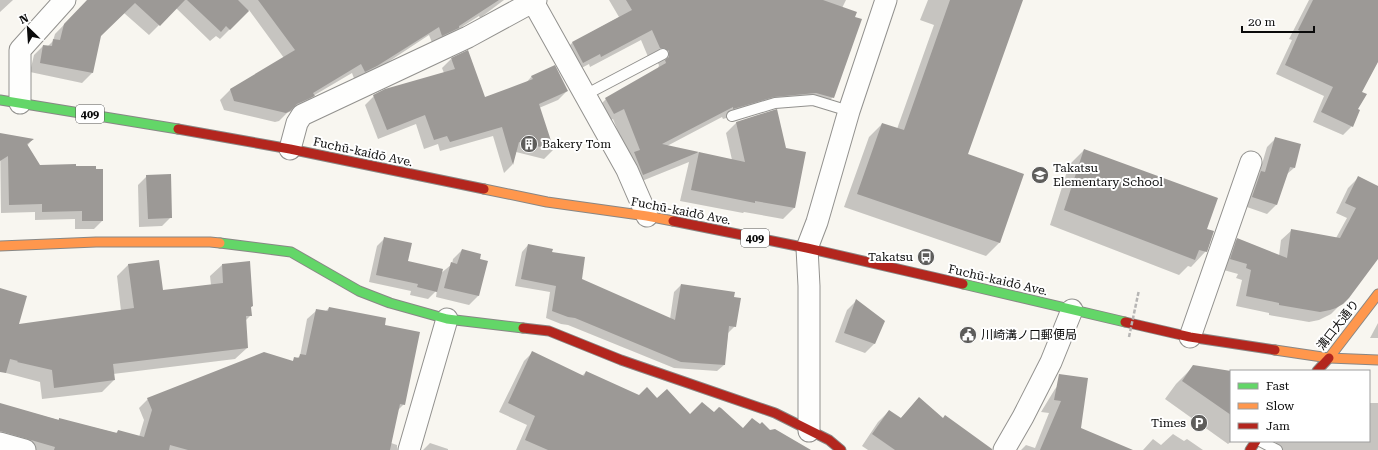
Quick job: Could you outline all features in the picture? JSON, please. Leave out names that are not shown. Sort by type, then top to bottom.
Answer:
[{"type":"main road","name":"Fuchū-kaidō Ave.","points":[[0,100],[290,149],[547,202],[647,216],[807,248],[1190,337],[1329,358],[1378,360]]},
{"type":"main road","points":[[0,246],[96,242],[210,242],[291,252],[359,291],[390,303],[447,319],[549,331],[621,360],[775,414],[829,440],[841,450]]},
{"type":"main road","name":"溝口大通り","points":[[1318,370],[1329,358],[1378,294]]},
{"type":"street","points":[[20,103],[20,50],[65,0]]},
{"type":"street","points":[[290,149],[297,123],[302,115],[468,37],[534,0],[627,170],[647,216]]},
{"type":"street","points":[[809,431],[809,286],[807,248],[817,222],[849,111],[886,0]]},
{"type":"street","points":[[1190,337],[1251,162]]},
{"type":"street","points":[[1004,450],[1024,417],[1051,362],[1072,310]]},
{"type":"street","points":[[409,450],[447,319]]},
{"type":"street","points":[[0,443],[25,450]]},
{"type":"lane","points":[[585,95],[664,54]]},
{"type":"lane","points":[[732,116],[775,104],[813,100],[849,111]]},
{"type":"lane","points":[[1262,442],[1277,450]]},
{"type":"path","points":[[1130,337],[1139,290]]},
{"type":"building","points":[[87,0],[185,0],[160,26],[135,3],[101,36],[93,73],[40,63],[43,45],[52,46],[53,39],[60,40],[64,24]]},
{"type":"building","points":[[187,0],[238,0],[249,11],[230,30],[226,26],[221,32]]},
{"type":"building","points":[[258,0],[499,0],[459,26],[459,28],[442,36],[439,27],[365,72],[361,64],[313,93],[315,96],[297,104],[286,113],[234,101],[230,89],[295,50]]},
{"type":"building","points":[[626,0],[823,0],[857,12],[855,17],[862,19],[834,98],[816,93],[774,97],[733,109],[733,107],[662,144],[699,152],[643,175],[634,152],[640,150],[624,109],[614,114],[605,98],[666,63],[665,60],[669,57],[669,51],[664,48],[660,48],[652,30],[601,57],[600,54],[583,63],[572,42],[632,10]]},
{"type":"building","points":[[950,0],[1023,0],[968,154],[1024,174],[1000,243],[857,194],[882,123],[904,130]]},
{"type":"building","points":[[1313,0],[1378,0],[1378,62],[1362,92],[1367,94],[1358,109],[1360,110],[1353,127],[1321,112],[1333,87],[1285,65],[1300,31],[1298,30]]},
{"type":"building","points":[[468,50],[485,97],[533,79],[531,76],[555,65],[568,91],[539,104],[554,150],[519,142],[513,165],[502,127],[450,142],[447,136],[434,140],[425,115],[387,130],[373,95],[385,89],[455,69],[451,58]]},
{"type":"building","points":[[777,109],[786,148],[806,152],[795,208],[755,201],[755,203],[691,190],[699,152],[745,162],[736,122]]},
{"type":"building","points":[[0,133],[34,139],[27,144],[40,165],[76,164],[76,166],[96,166],[96,169],[103,169],[103,221],[82,221],[82,211],[42,212],[42,204],[9,205],[8,156],[0,161]]},
{"type":"building","points":[[1275,137],[1301,144],[1295,168],[1290,167],[1277,205],[1252,197],[1261,171],[1265,172]]},
{"type":"building","points":[[1084,149],[1218,198],[1207,229],[1214,231],[1207,252],[1199,250],[1195,260],[1064,210]]},
{"type":"building","points":[[171,174],[172,218],[148,219],[146,175]]},
{"type":"building","points":[[1358,176],[1378,186],[1378,259],[1349,298],[1336,308],[1320,312],[1279,305],[1279,303],[1246,296],[1251,270],[1246,268],[1247,264],[1230,259],[1237,238],[1287,258],[1291,229],[1340,238],[1356,208],[1345,203]]},
{"type":"building","points":[[384,237],[412,243],[408,261],[443,269],[437,292],[417,287],[418,284],[376,275]]},
{"type":"building","points":[[528,244],[553,249],[552,252],[585,257],[582,279],[675,320],[681,284],[735,292],[734,297],[741,298],[736,327],[729,326],[725,365],[681,362],[575,318],[552,311],[556,286],[521,279]]},
{"type":"building","points":[[462,249],[481,254],[480,259],[488,261],[479,296],[444,288],[451,262],[457,264]]},
{"type":"building","points":[[159,260],[163,290],[223,283],[222,264],[250,261],[253,306],[251,307],[252,316],[246,316],[248,348],[113,364],[115,380],[54,388],[52,370],[10,359],[6,373],[0,372],[0,288],[27,296],[19,324],[134,308],[128,264]]},
{"type":"building","points":[[856,299],[885,321],[875,344],[844,333]]},
{"type":"building","points":[[329,307],[386,318],[385,325],[420,332],[405,405],[400,404],[390,450],[188,450],[170,445],[169,450],[54,450],[55,447],[0,431],[0,403],[59,420],[59,418],[117,433],[118,430],[144,437],[152,410],[147,398],[264,352],[293,361],[294,357],[299,358],[300,354],[306,355],[316,309],[328,311]]},
{"type":"building","points":[[532,351],[584,376],[586,371],[639,395],[647,387],[657,398],[667,389],[690,414],[702,402],[714,412],[719,407],[721,408],[743,428],[752,418],[760,424],[762,422],[770,430],[775,429],[811,450],[548,450],[525,440],[535,416],[508,403]]},
{"type":"building","points":[[1193,365],[1230,371],[1230,414],[1182,381]]},
{"type":"building","points":[[1059,374],[1088,378],[1081,428],[1133,450],[1040,450],[1061,401],[1054,400]]},
{"type":"building","points":[[919,397],[943,418],[945,415],[992,450],[895,450],[872,434],[889,410],[901,418]]},
{"type":"traffic: fast","points":[[0,100],[178,129]]},
{"type":"traffic: fast","points":[[220,243],[291,252],[359,291],[390,303],[447,319],[523,328]]},
{"type":"traffic: fast","points":[[963,284],[1125,322]]},
{"type":"traffic: slow","points":[[484,189],[547,202],[673,221]]},
{"type":"traffic: slow","points":[[0,246],[96,242],[220,243]]},
{"type":"traffic: slow","points":[[1329,358],[1378,294]]},
{"type":"traffic: slow","points":[[1275,350],[1329,358],[1378,360]]},
{"type":"traffic: jam","points":[[178,129],[290,149],[484,189]]},
{"type":"traffic: jam","points":[[673,221],[807,248],[963,284]]},
{"type":"traffic: jam","points":[[1125,322],[1190,337],[1275,350]]},
{"type":"traffic: jam","points":[[523,328],[549,331],[621,360],[775,413],[829,440],[841,450]]},
{"type":"traffic: jam","points":[[1318,370],[1329,358]]},
{"type":"traffic: jam","points":[[1250,450],[1255,442]]},
{"type":"place","name":"Bakery Tom","points":[[529,144]]},
{"type":"place","name":"Takatsu Elementary School","points":[[1040,175]]},
{"type":"place","name":"Takatsu","points":[[926,257]]},
{"type":"place","name":"川崎溝ノ口郵便局","points":[[968,335]]},
{"type":"place","name":"Times","points":[[1199,423]]}]
